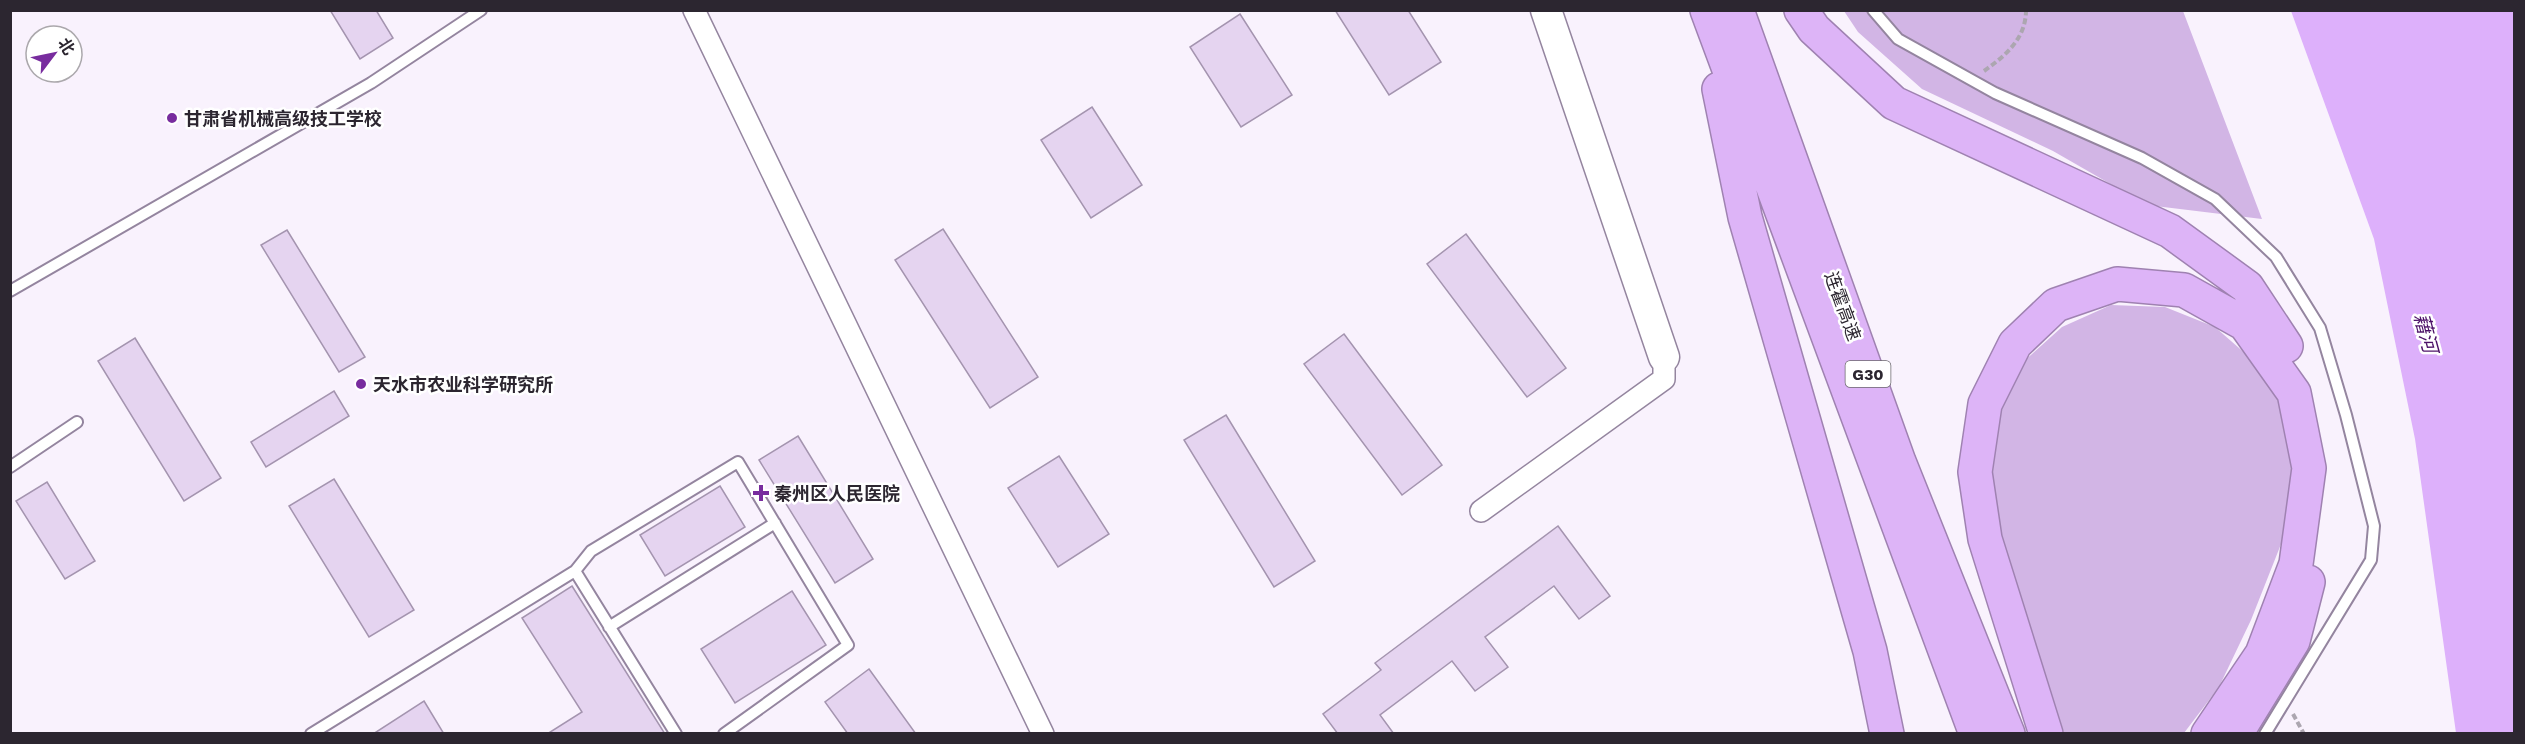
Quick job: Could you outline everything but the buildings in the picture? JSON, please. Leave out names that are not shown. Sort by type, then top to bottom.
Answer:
[{"type":"highway","points":[[1705,10],[1746,217],[1864,628],[1887,734]]},
{"type":"highway","name":"连霍高速","points":[[1705,10],[1976,734]]},
{"type":"highway","name":"连霍高速","points":[[1737,10],[1899,462],[2008,734]]},
{"type":"highway","points":[[1801,10],[1814,29],[1894,103],[2170,231],[2247,287],[2302,370],[2326,455],[2318,544],[2293,640],[2236,734]]},
{"type":"highway","points":[[2046,734],[1985,539],[1975,472],[1985,404],[2015,344],[2056,305],[2117,284],[2184,290],[2245,324],[2294,393],[2309,468],[2296,564],[2262,654],[2208,734]]},
{"type":"street","points":[[694,10],[1043,734]]},
{"type":"street","points":[[1481,511],[1664,379],[1664,357],[1546,10]]},
{"type":"lane","points":[[10,291],[371,83],[481,10]]},
{"type":"lane","points":[[1873,10],[1898,39],[1971,80],[1995,93],[2142,158],[2215,199],[2276,256],[2320,328],[2346,415],[2374,526],[2371,560],[2265,734]]},
{"type":"lane","points":[[10,467],[77,422]]},
{"type":"lane","points":[[311,734],[575,571],[591,551],[738,462],[848,645],[724,734]]},
{"type":"lane","points":[[609,627],[775,523]]},
{"type":"lane","points":[[575,571],[676,734]]},
{"type":"path","points":[[1971,80],[2008,54],[2021,35],[2026,10]]},
{"type":"shaded area","points":[[1844,11],[2183,11],[2262,219],[2147,205],[2053,151],[1922,89],[1858,32]]},
{"type":"shaded area","points":[[2111,305],[2165,307],[2215,327],[2255,362],[2282,408],[2292,461],[2285,534],[2251,620],[2219,687],[2184,733],[2064,733],[1997,534],[1987,461],[1997,408],[2023,362],[2062,327]]},
{"type":"water","name":"藉河","points":[[2291,11],[2514,11],[2514,733],[2456,733],[2415,439],[2374,239]]},
{"type":"place","name":"甘肃省机械高级技工学校","points":[[172,118]]},
{"type":"place","name":"天水市农业科学研究所","points":[[361,384]]},
{"type":"place","name":"秦州区人民医院","points":[[761,493]]}]
